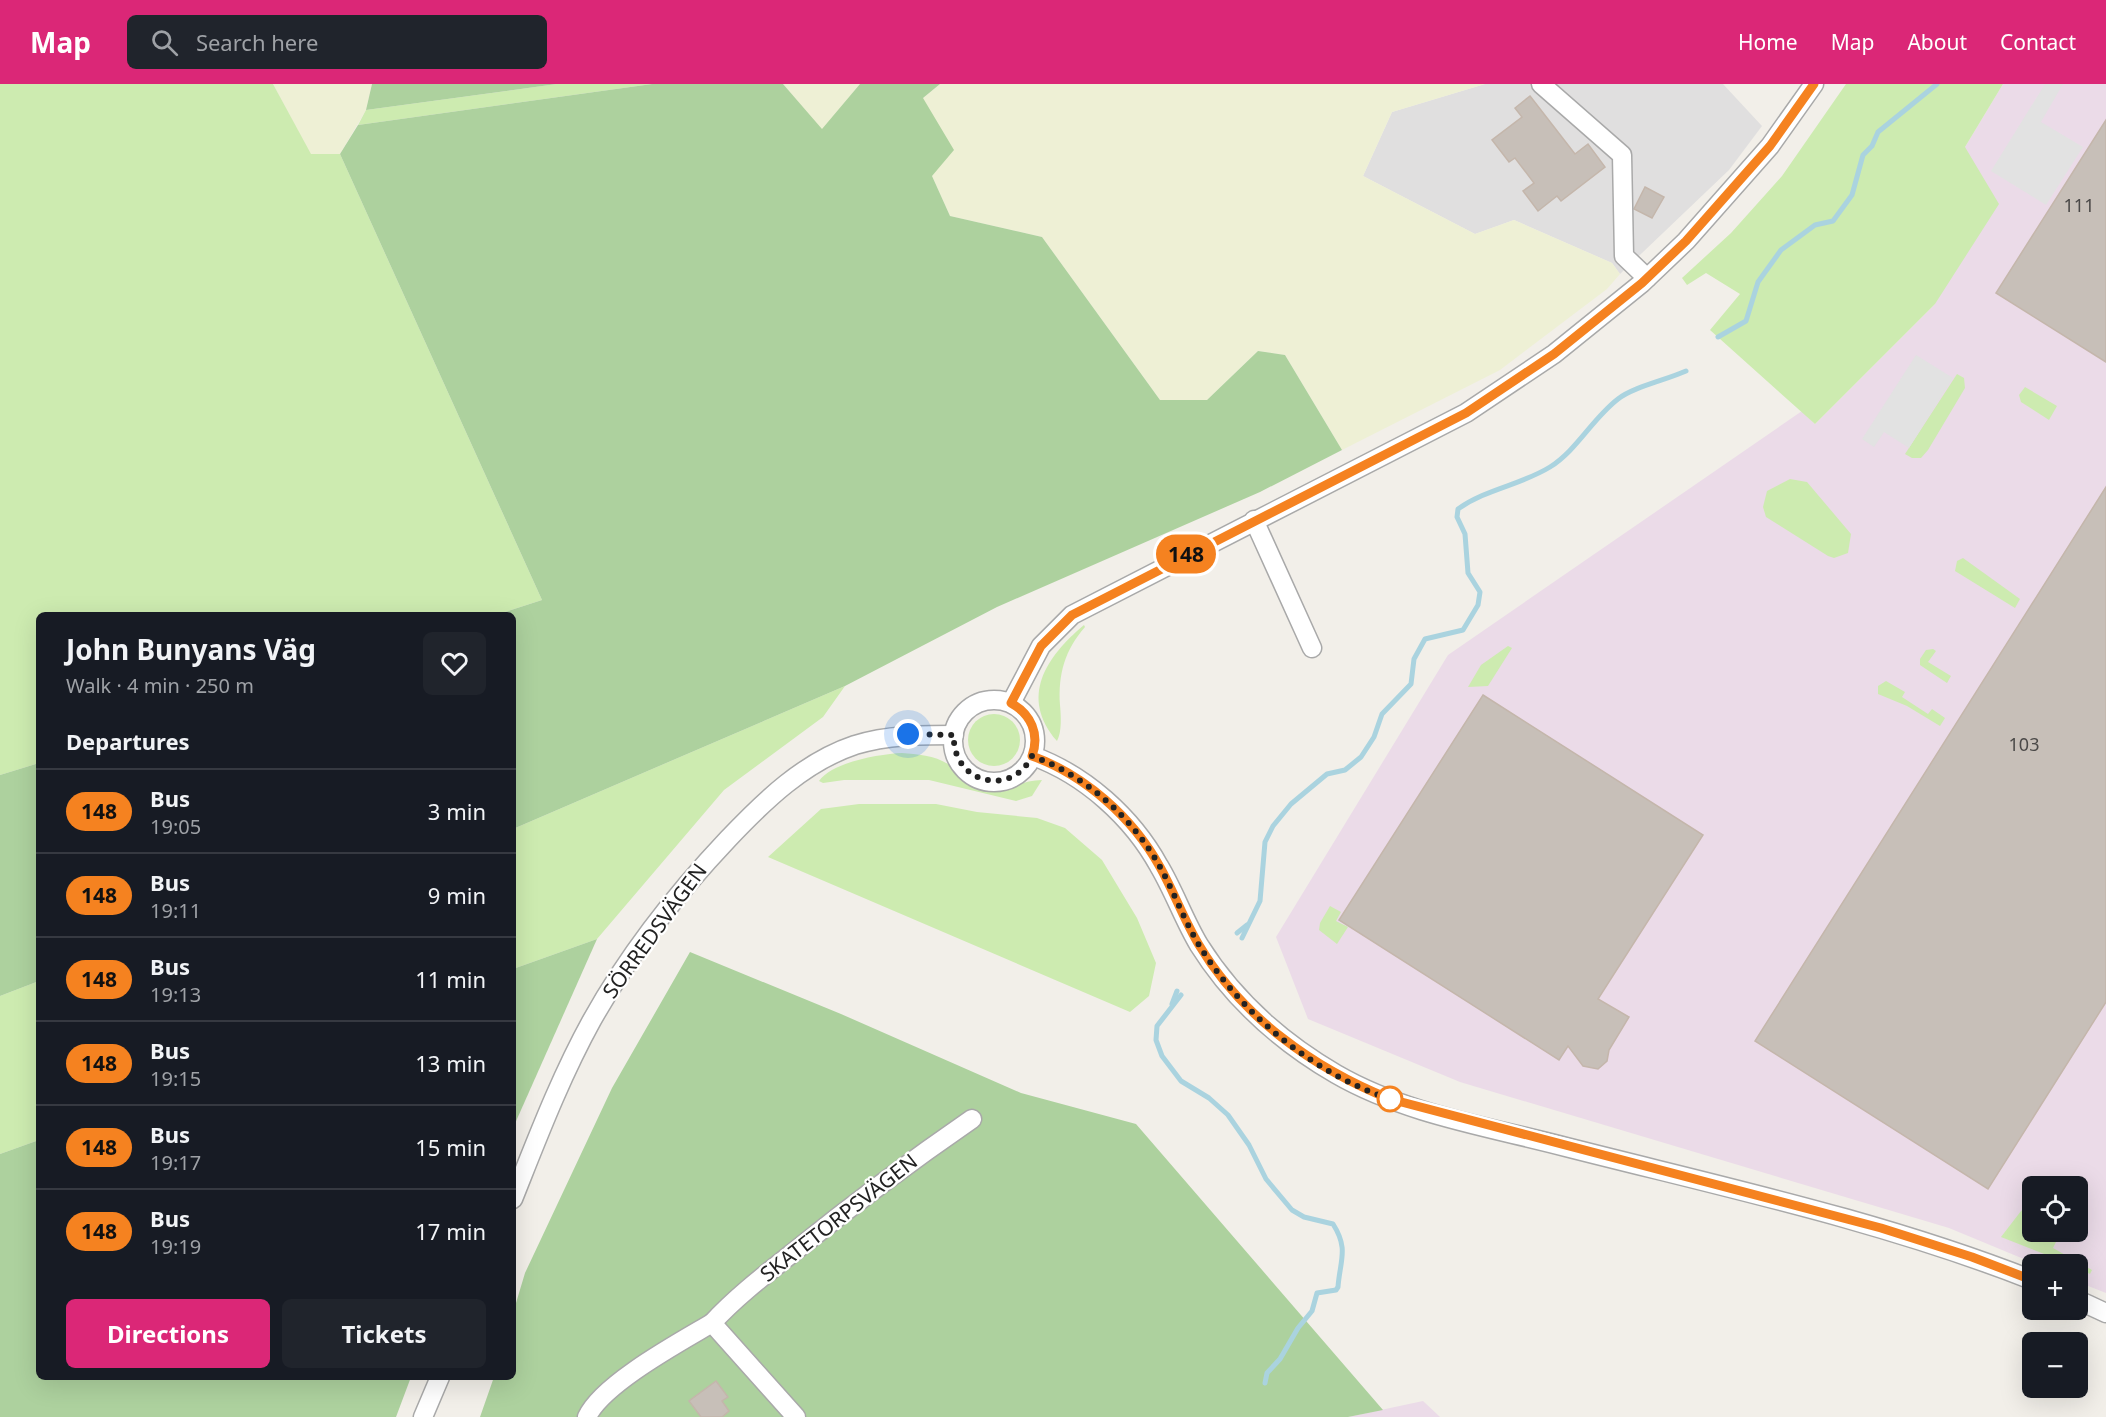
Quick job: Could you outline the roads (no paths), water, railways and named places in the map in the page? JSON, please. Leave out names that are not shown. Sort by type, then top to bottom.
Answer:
[{"type":"street","points":[[1541,84],[1622,155],[1624,256],[1647,278]]},
{"type":"street","points":[[1011,703],[1041,646],[1062,622],[1095,601],[1466,413],[1554,354],[1647,278],[1686,241],[1770,146],[1814,84]]},
{"type":"street","points":[[1254,520],[1312,648]]},
{"type":"street","points":[[992,700],[1011,703],[1026,714],[1032,725],[1035,744],[1032,756],[1025,768],[1013,777],[999,781],[984,780],[970,774],[960,763],[954,750],[954,735],[961,718],[975,705],[992,700]]},
{"type":"street","name":"SÖRREDSVÄGEN","points":[[516,1192],[551,1104],[597,1012],[664,913],[732,834],[785,785],[830,756],[881,738],[908,734],[954,735]]},
{"type":"street","points":[[1032,756],[1055,764],[1077,777],[1132,826],[1160,866],[1199,946],[1240,998],[1267,1026],[1302,1054],[1361,1088],[1390,1099],[1479,1124],[1881,1228],[1972,1257],[2022,1276]]},
{"type":"street","name":"SKATETORPSVÄGEN","points":[[587,1417],[597,1402],[611,1390],[674,1345],[712,1323],[729,1304],[813,1236],[902,1167],[972,1119]]},
{"type":"street","points":[[2088,1305],[2106,1314]]},
{"type":"street","points":[[712,1323],[796,1417]]},
{"type":"street","points":[[423,1417],[439,1380]]},
{"type":"waterway","points":[[1718,337],[1746,321],[1758,282],[1781,250],[1815,225],[1833,221],[1852,195],[1863,155],[1872,146],[1878,132],[1937,84]]},
{"type":"waterway","points":[[1242,938],[1260,901],[1265,842],[1273,826],[1291,804],[1327,774],[1345,770],[1361,757],[1374,737],[1382,714],[1411,684],[1414,659],[1425,639],[1463,630],[1478,605],[1480,592],[1468,573],[1465,534],[1457,517],[1458,509],[1550,467],[1560,460],[1618,399],[1641,387],[1686,371]]},
{"type":"waterway","points":[[1237,933],[1247,925]]},
{"type":"waterway","points":[[1172,1004],[1177,991]]},
{"type":"waterway","points":[[1181,995],[1157,1026],[1156,1040],[1162,1056],[1181,1081],[1209,1098],[1228,1115],[1249,1145],[1266,1179],[1292,1210],[1304,1217],[1333,1224],[1341,1241],[1342,1255],[1338,1287],[1336,1290],[1317,1293],[1312,1311],[1298,1328],[1280,1359],[1267,1373],[1265,1383]]}]
